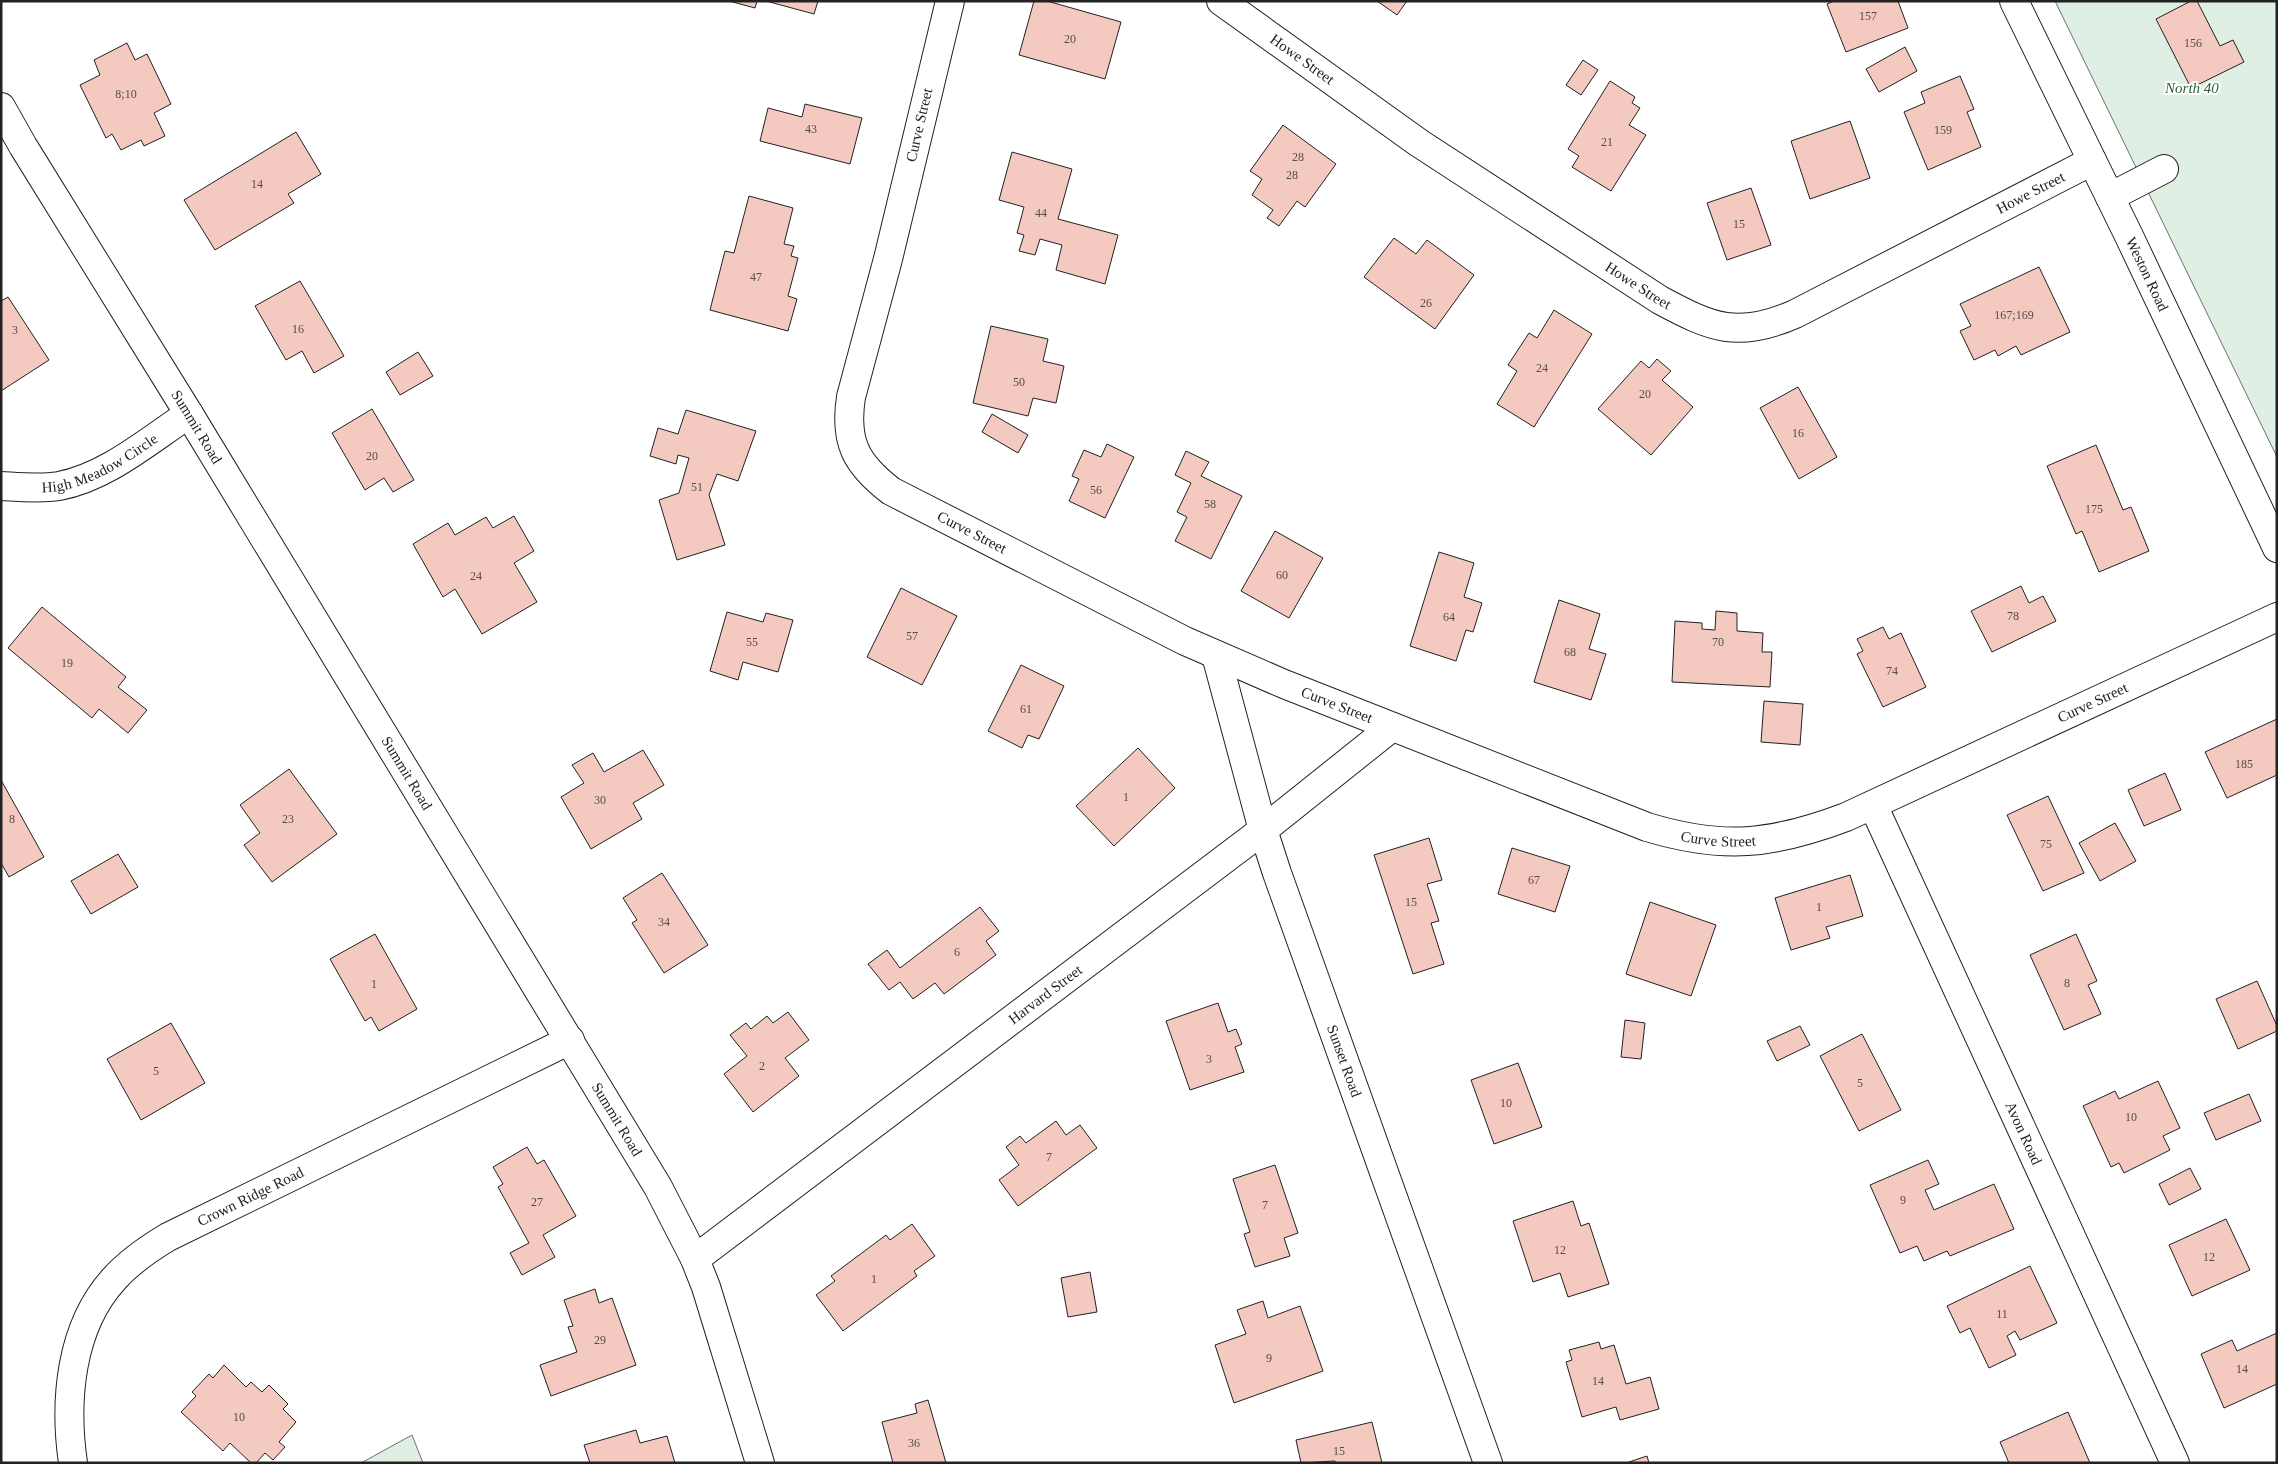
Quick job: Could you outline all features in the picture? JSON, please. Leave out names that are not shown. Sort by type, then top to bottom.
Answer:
[{"type":"street","name":"Curve Street","points":[[950,1],[888,259],[851,397],[848,415],[852,446],[867,470],[898,495],[1154,626],[1216,655],[1392,727],[1647,827],[1688,839],[1732,842],[1780,838],[1823,826],[1873,805],[2277,616]]},
{"type":"street","name":"Howe Street","points":[[1221,1],[1427,148],[1660,300],[1690,316],[1720,327],[1734,329],[1755,328],[1795,314],[2092,161]]},
{"type":"street","name":"Weston Road","points":[[2014,1],[2110,197],[2277,548]]},
{"type":"street","name":"Summit Road","points":[[1,107],[658,1187],[694,1259],[715,1314],[760,1463]]},
{"type":"street","points":[[2110,197],[2164,169]]},
{"type":"street","name":"High Meadow Circle","points":[[1,486],[58,486],[88,477],[123,457],[189,414]]},
{"type":"street","name":"Sunset Road","points":[[1216,655],[1263,830],[1488,1463]]},
{"type":"street","name":"Harvard Street","points":[[694,1259],[1263,830],[1392,727]]},
{"type":"street","name":"Avon Road","points":[[1873,805],[2176,1463]]},
{"type":"street","name":"Crown Ridge Road","points":[[73,1463],[69,1425],[69,1399],[78,1349],[86,1325],[98,1302],[113,1280],[129,1264],[168,1237],[570,1040]]},
{"type":"green space","name":"North 40","points":[[2055,1],[2277,1],[2277,457]]},
{"type":"green space","points":[[412,1435],[423,1463],[361,1463]]},
{"type":"building","points":[[729,1],[757,1],[755,8]]},
{"type":"building","points":[[766,1],[818,1],[814,14]]},
{"type":"building","points":[[1034,1],[1047,1],[1121,22],[1105,79],[1019,55]]},
{"type":"building","points":[[1377,1],[1407,1],[1397,15]]},
{"type":"building","points":[[1834,1],[1898,1],[1908,28],[1846,52],[1827,4]]},
{"type":"building","points":[[2191,1],[2197,1],[2220,46],[2233,40],[2244,62],[2191,88],[2156,19]]},
{"type":"building","points":[[127,43],[135,60],[147,54],[171,104],[154,113],[165,136],[144,146],[141,140],[121,150],[112,134],[106,138],[80,85],[100,75],[94,60]]},
{"type":"building","points":[[1905,47],[1917,71],[1879,92],[1866,69]]},
{"type":"building","points":[[1583,60],[1598,70],[1581,95],[1566,85]]},
{"type":"building","points":[[1960,76],[1974,109],[1967,112],[1981,147],[1928,170],[1904,112],[1925,103],[1921,92]]},
{"type":"building","points":[[1610,81],[1635,97],[1632,103],[1640,108],[1629,125],[1646,135],[1611,191],[1572,167],[1579,156],[1568,149]]},
{"type":"building","points":[[805,104],[862,118],[850,164],[760,141],[768,108],[802,117]]},
{"type":"building","points":[[1850,121],[1870,178],[1810,199],[1791,141]]},
{"type":"building","points":[[1283,125],[1336,164],[1305,207],[1297,201],[1279,226],[1267,218],[1273,210],[1252,195],[1262,179],[1250,171]]},
{"type":"building","points":[[296,132],[321,174],[288,194],[294,203],[215,250],[184,200]]},
{"type":"building","points":[[1012,152],[1072,169],[1058,219],[1118,235],[1105,284],[1056,270],[1062,245],[1040,239],[1035,255],[1019,251],[1024,235],[1017,233],[1024,207],[999,200]]},
{"type":"building","points":[[1751,188],[1771,245],[1727,260],[1707,203]]},
{"type":"building","points":[[749,196],[793,208],[784,244],[794,246],[791,256],[798,258],[788,296],[797,299],[788,331],[710,310],[725,251],[734,253]]},
{"type":"building","points":[[1394,238],[1416,254],[1427,240],[1474,275],[1435,329],[1364,277]]},
{"type":"building","points":[[2039,267],[2070,332],[2021,355],[2016,346],[1998,356],[1995,350],[1974,360],[1960,331],[1971,326],[1960,304]]},
{"type":"building","points":[[300,281],[344,356],[314,373],[302,351],[286,360],[255,306]]},
{"type":"building","points":[[8,297],[49,360],[1,391],[1,301]]},
{"type":"building","points":[[1554,310],[1592,334],[1534,427],[1497,404],[1517,371],[1508,365],[1529,333],[1537,338]]},
{"type":"building","points":[[991,326],[1048,339],[1043,361],[1064,366],[1056,403],[1033,398],[1028,416],[973,403]]},
{"type":"building","points":[[418,352],[433,376],[400,395],[386,372]]},
{"type":"building","points":[[1657,359],[1671,371],[1662,380],[1693,407],[1651,455],[1598,409],[1641,361],[1649,368]]},
{"type":"building","points":[[1798,387],[1837,457],[1799,479],[1760,408]]},
{"type":"building","points":[[372,409],[414,480],[393,492],[384,478],[365,490],[332,433]]},
{"type":"building","points":[[686,410],[756,431],[738,481],[717,474],[709,495],[725,545],[677,560],[659,500],[679,493],[689,458],[678,455],[676,464],[650,456],[658,428],[678,434]]},
{"type":"building","points":[[992,414],[1028,435],[1018,453],[982,432]]},
{"type":"building","points":[[1107,444],[1134,457],[1105,518],[1069,501],[1079,479],[1072,476],[1084,450],[1101,457]]},
{"type":"building","points":[[2096,445],[2123,510],[2131,507],[2149,551],[2099,572],[2082,531],[2076,534],[2047,466]]},
{"type":"building","points":[[1186,451],[1209,462],[1201,476],[1242,496],[1211,559],[1175,541],[1187,517],[1177,512],[1191,483],[1175,475]]},
{"type":"building","points":[[514,516],[534,551],[514,563],[537,602],[482,634],[455,589],[443,597],[413,544],[448,523],[455,535],[486,517],[493,528]]},
{"type":"building","points":[[1275,531],[1323,558],[1289,618],[1241,591]]},
{"type":"building","points":[[1439,552],[1474,563],[1464,597],[1482,603],[1473,632],[1466,630],[1456,661],[1410,646]]},
{"type":"building","points":[[2021,586],[2029,603],[2043,596],[2056,621],[1992,652],[1971,611]]},
{"type":"building","points":[[901,588],[957,616],[922,685],[867,657]]},
{"type":"building","points":[[1559,600],[1600,614],[1589,649],[1606,654],[1591,700],[1534,682]]},
{"type":"building","points":[[42,607],[126,677],[118,687],[147,710],[128,733],[99,709],[92,718],[8,648]]},
{"type":"building","points":[[1716,611],[1737,613],[1737,631],[1763,633],[1762,652],[1772,652],[1770,687],[1672,682],[1675,621],[1702,623],[1702,629],[1715,630]]},
{"type":"building","points":[[727,612],[763,622],[766,613],[793,620],[778,672],[743,662],[738,680],[710,671]]},
{"type":"building","points":[[1883,627],[1889,639],[1901,633],[1926,687],[1883,707],[1857,654],[1863,651],[1857,639]]},
{"type":"building","points":[[1021,665],[1064,686],[1039,739],[1028,735],[1022,748],[988,731]]},
{"type":"building","points":[[1764,701],[1803,704],[1800,745],[1761,742]]},
{"type":"building","points":[[2277,719],[2277,775],[2227,798],[2205,752]]},
{"type":"building","points":[[1138,748],[1175,788],[1114,846],[1076,806]]},
{"type":"building","points":[[643,750],[664,785],[633,803],[642,819],[591,849],[561,797],[584,783],[572,765],[593,753],[604,772]]},
{"type":"building","points":[[289,769],[337,834],[272,882],[244,845],[260,833],[240,805]]},
{"type":"building","points":[[2165,773],[2181,810],[2144,826],[2128,790]]},
{"type":"building","points":[[1,780],[44,857],[9,877],[1,863]]},
{"type":"building","points":[[2048,796],[2084,873],[2043,891],[2007,815]]},
{"type":"building","points":[[2115,823],[2136,861],[2100,881],[2079,843]]},
{"type":"building","points":[[1429,838],[1442,880],[1427,884],[1439,921],[1431,923],[1444,964],[1413,974],[1374,855]]},
{"type":"building","points":[[1512,848],[1570,866],[1555,912],[1498,894]]},
{"type":"building","points":[[118,854],[138,887],[91,914],[71,881]]},
{"type":"building","points":[[662,873],[708,945],[664,973],[632,923],[637,920],[623,898]]},
{"type":"building","points":[[1850,875],[1863,916],[1826,927],[1830,938],[1791,950],[1775,898]]},
{"type":"building","points":[[1650,902],[1716,925],[1691,996],[1626,974]]},
{"type":"building","points":[[980,907],[999,931],[986,941],[996,955],[944,994],[935,983],[913,999],[900,982],[889,990],[868,964],[887,950],[900,968]]},
{"type":"building","points":[[375,934],[417,1009],[379,1031],[371,1017],[365,1021],[330,959]]},
{"type":"building","points":[[2076,934],[2097,981],[2088,985],[2101,1014],[2064,1030],[2030,955]]},
{"type":"building","points":[[2257,981],[2277,1026],[2277,1031],[2238,1049],[2216,999]]},
{"type":"building","points":[[1218,1003],[1228,1032],[1236,1029],[1242,1044],[1235,1047],[1244,1072],[1190,1090],[1166,1021]]},
{"type":"building","points":[[788,1012],[809,1040],[785,1058],[799,1076],[753,1112],[724,1074],[747,1056],[730,1035],[746,1023],[751,1029],[767,1016],[773,1023]]},
{"type":"building","points":[[1625,1020],[1645,1023],[1641,1059],[1621,1057]]},
{"type":"building","points":[[171,1023],[205,1083],[141,1120],[107,1059]]},
{"type":"building","points":[[1800,1026],[1810,1045],[1777,1061],[1767,1041]]},
{"type":"building","points":[[1862,1034],[1901,1110],[1859,1131],[1820,1056]]},
{"type":"building","points":[[1518,1063],[1542,1127],[1494,1144],[1471,1080]]},
{"type":"building","points":[[2158,1081],[2180,1128],[2163,1136],[2170,1150],[2124,1173],[2119,1163],[2111,1167],[2083,1106],[2115,1091],[2119,1099]]},
{"type":"building","points":[[2249,1094],[2261,1121],[2216,1140],[2204,1113]]},
{"type":"building","points":[[1056,1121],[1066,1135],[1080,1125],[1097,1148],[1018,1206],[999,1180],[1019,1165],[1006,1147],[1020,1136],[1026,1143]]},
{"type":"building","points":[[527,1147],[537,1164],[544,1160],[576,1216],[543,1235],[555,1257],[522,1275],[510,1253],[529,1243],[498,1187],[503,1184],[493,1167]]},
{"type":"building","points":[[1928,1160],[1939,1184],[1925,1190],[1934,1210],[1994,1184],[2014,1229],[1950,1256],[1947,1251],[1924,1261],[1917,1246],[1900,1253],[1870,1185]]},
{"type":"building","points":[[1275,1165],[1298,1233],[1284,1238],[1290,1256],[1255,1267],[1244,1234],[1250,1232],[1233,1179]]},
{"type":"building","points":[[2190,1168],[2201,1189],[2169,1205],[2159,1184]]},
{"type":"building","points":[[1573,1201],[1581,1226],[1589,1223],[1609,1284],[1568,1297],[1560,1273],[1533,1282],[1513,1221]]},
{"type":"building","points":[[2226,1219],[2250,1270],[2192,1296],[2169,1245]]},
{"type":"building","points":[[912,1224],[935,1256],[914,1271],[917,1276],[843,1331],[816,1295],[835,1281],[831,1276],[886,1235],[890,1240]]},
{"type":"building","points":[[2030,1266],[2057,1323],[2020,1340],[2015,1331],[2007,1336],[2016,1355],[1989,1368],[1970,1328],[1960,1333],[1947,1306]]},
{"type":"building","points":[[1090,1272],[1097,1312],[1068,1317],[1061,1278]]},
{"type":"building","points":[[595,1289],[599,1303],[612,1298],[636,1365],[551,1396],[540,1365],[577,1352],[568,1327],[573,1326],[564,1300]]},
{"type":"building","points":[[1263,1301],[1268,1318],[1300,1306],[1323,1371],[1234,1403],[1215,1345],[1246,1334],[1237,1310]]},
{"type":"building","points":[[2277,1333],[2277,1384],[2224,1408],[2201,1354],[2232,1340],[2237,1351]]},
{"type":"building","points":[[1599,1342],[1601,1349],[1614,1345],[1626,1384],[1650,1377],[1659,1409],[1620,1420],[1616,1407],[1582,1417],[1566,1362],[1572,1360],[1569,1350]]},
{"type":"building","points":[[224,1365],[246,1387],[251,1382],[262,1392],[269,1385],[288,1404],[283,1409],[296,1422],[279,1442],[285,1447],[273,1460],[265,1453],[256,1463],[251,1463],[230,1443],[223,1451],[181,1412],[196,1396],[192,1392],[209,1374],[213,1378]]},
{"type":"building","points":[[928,1400],[946,1463],[893,1463],[882,1422],[917,1413],[915,1404]]},
{"type":"building","points":[[2068,1412],[2090,1463],[2009,1463],[2000,1442]]},
{"type":"building","points":[[1372,1422],[1382,1463],[1336,1463],[1335,1461],[1301,1463],[1296,1440]]},
{"type":"building","points":[[636,1430],[640,1443],[667,1436],[675,1463],[590,1463],[584,1445]]},
{"type":"building","points":[[1647,1456],[1649,1463],[1626,1463]]}]
